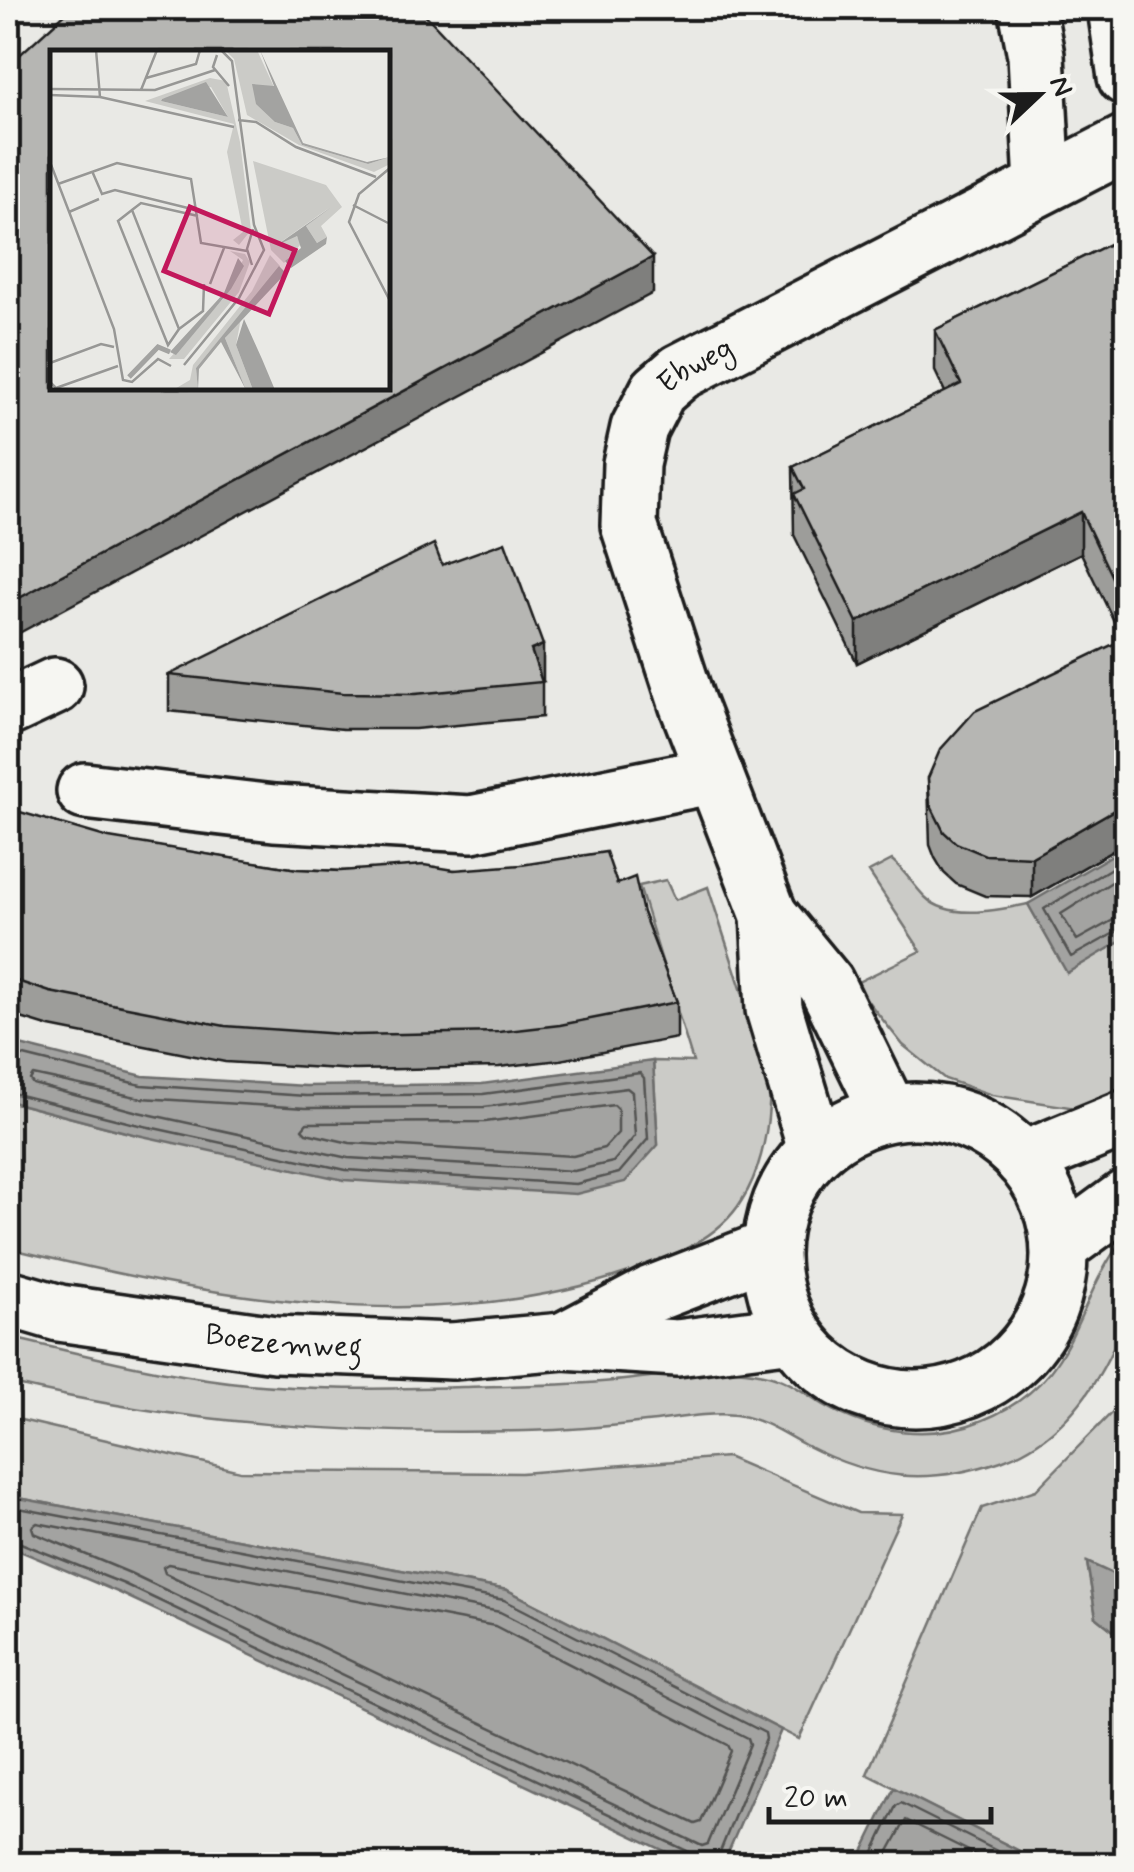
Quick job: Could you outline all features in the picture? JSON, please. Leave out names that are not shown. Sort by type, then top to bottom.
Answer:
[{"type":"main road","points":[[1027,8],[1036,55],[1043,184]]},
{"type":"main road","points":[[1116,8],[1126,76]]},
{"type":"main road","name":"Ebweg","points":[[816,1148],[774,1009],[769,916],[650,597],[629,525],[631,464],[639,428],[658,391],[680,372],[1126,143]]},
{"type":"main road","points":[[86,791],[274,813],[471,824],[715,775]]},
{"type":"main road","name":"Ebweg","points":[[769,916],[826,984],[889,1112]]},
{"type":"main road","points":[[926,1111],[962,1119],[996,1135],[1023,1160],[1054,1215],[1059,1247],[1055,1288],[1039,1328],[1013,1360],[979,1384],[938,1397],[896,1398],[856,1386],[820,1364],[793,1333],[772,1278],[771,1248],[777,1211],[793,1177],[816,1148],[850,1125],[889,1112],[926,1111]]},
{"type":"main road","points":[[1023,1160],[1126,1118]]},
{"type":"main road","points":[[1059,1247],[1126,1198]]},
{"type":"main road","name":"Boezemweg","points":[[564,1341],[652,1294],[771,1248]]},
{"type":"main road","name":"Boezemweg","points":[[8,1298],[59,1314],[275,1344],[452,1350],[564,1341],[677,1348],[793,1333]]},
{"type":"shaded area","points":[[892,860],[925,897],[947,909],[974,912],[1028,904],[1067,972],[1126,938],[1126,1094],[1082,1109],[992,1095],[945,1079],[903,1045],[854,984],[921,951],[869,872]]},
{"type":"shaded area","points":[[666,880],[675,900],[708,887],[759,1045],[769,1094],[764,1143],[748,1190],[720,1226],[692,1245],[629,1272],[553,1293],[475,1304],[397,1307],[239,1295],[8,1248],[8,1101],[133,1134],[658,1144],[653,1061],[693,1062],[639,886]]},
{"type":"shaded area","points":[[1126,1235],[1125,1322],[1105,1365],[1083,1399],[1055,1429],[1021,1453],[949,1474],[901,1476],[854,1466],[764,1423],[736,1415],[540,1431],[394,1431],[201,1417],[8,1383],[8,1337],[174,1374],[287,1387],[557,1385],[727,1370],[781,1379],[842,1415],[881,1428],[943,1431],[983,1420],[1015,1403],[1039,1384],[1057,1363],[1108,1262]]},
{"type":"shaded area","points":[[1126,1393],[1126,1580],[1087,1563],[1096,1617],[1126,1641],[1126,1864],[1045,1864],[867,1774],[982,1508],[1036,1490],[1123,1401]]},
{"type":"shaded area","points":[[8,1417],[240,1471],[521,1473],[727,1457],[858,1513],[902,1514],[799,1739],[507,1590],[8,1496]]},
{"type":"water","points":[[1126,847],[1126,938],[1067,973],[1028,904]]},
{"type":"water","points":[[8,1042],[143,1076],[306,1086],[482,1084],[653,1061],[658,1145],[625,1182],[576,1194],[344,1180],[133,1134],[8,1101]]},
{"type":"water","points":[[8,1496],[507,1590],[781,1730],[723,1864],[692,1864],[120,1593],[8,1546]]},
{"type":"water","points":[[1087,1562],[1126,1580],[1126,1641],[1096,1617]]},
{"type":"water","points":[[894,1788],[1045,1864],[857,1864]]},
{"type":"building","points":[[71,8],[419,8],[653,257],[8,604],[8,104],[12,104],[14,60]]},
{"type":"building","points":[[1126,236],[1126,607],[1081,512],[857,622],[794,494],[804,489],[793,467],[961,384],[935,330]]},
{"type":"building","points":[[505,542],[543,645],[531,650],[542,682],[415,694],[343,693],[169,675],[434,544],[442,565]]},
{"type":"building","points":[[1126,638],[1126,803],[1032,857],[985,855],[956,843],[944,832],[930,804],[928,778],[940,750],[975,711]]},
{"type":"building","points":[[20,812],[109,838],[297,869],[340,871],[424,865],[454,870],[606,852],[617,884],[635,877],[643,913],[677,1002],[560,1025],[499,1032],[355,1035],[225,1026],[50,992],[8,978],[8,821],[17,824]]}]
